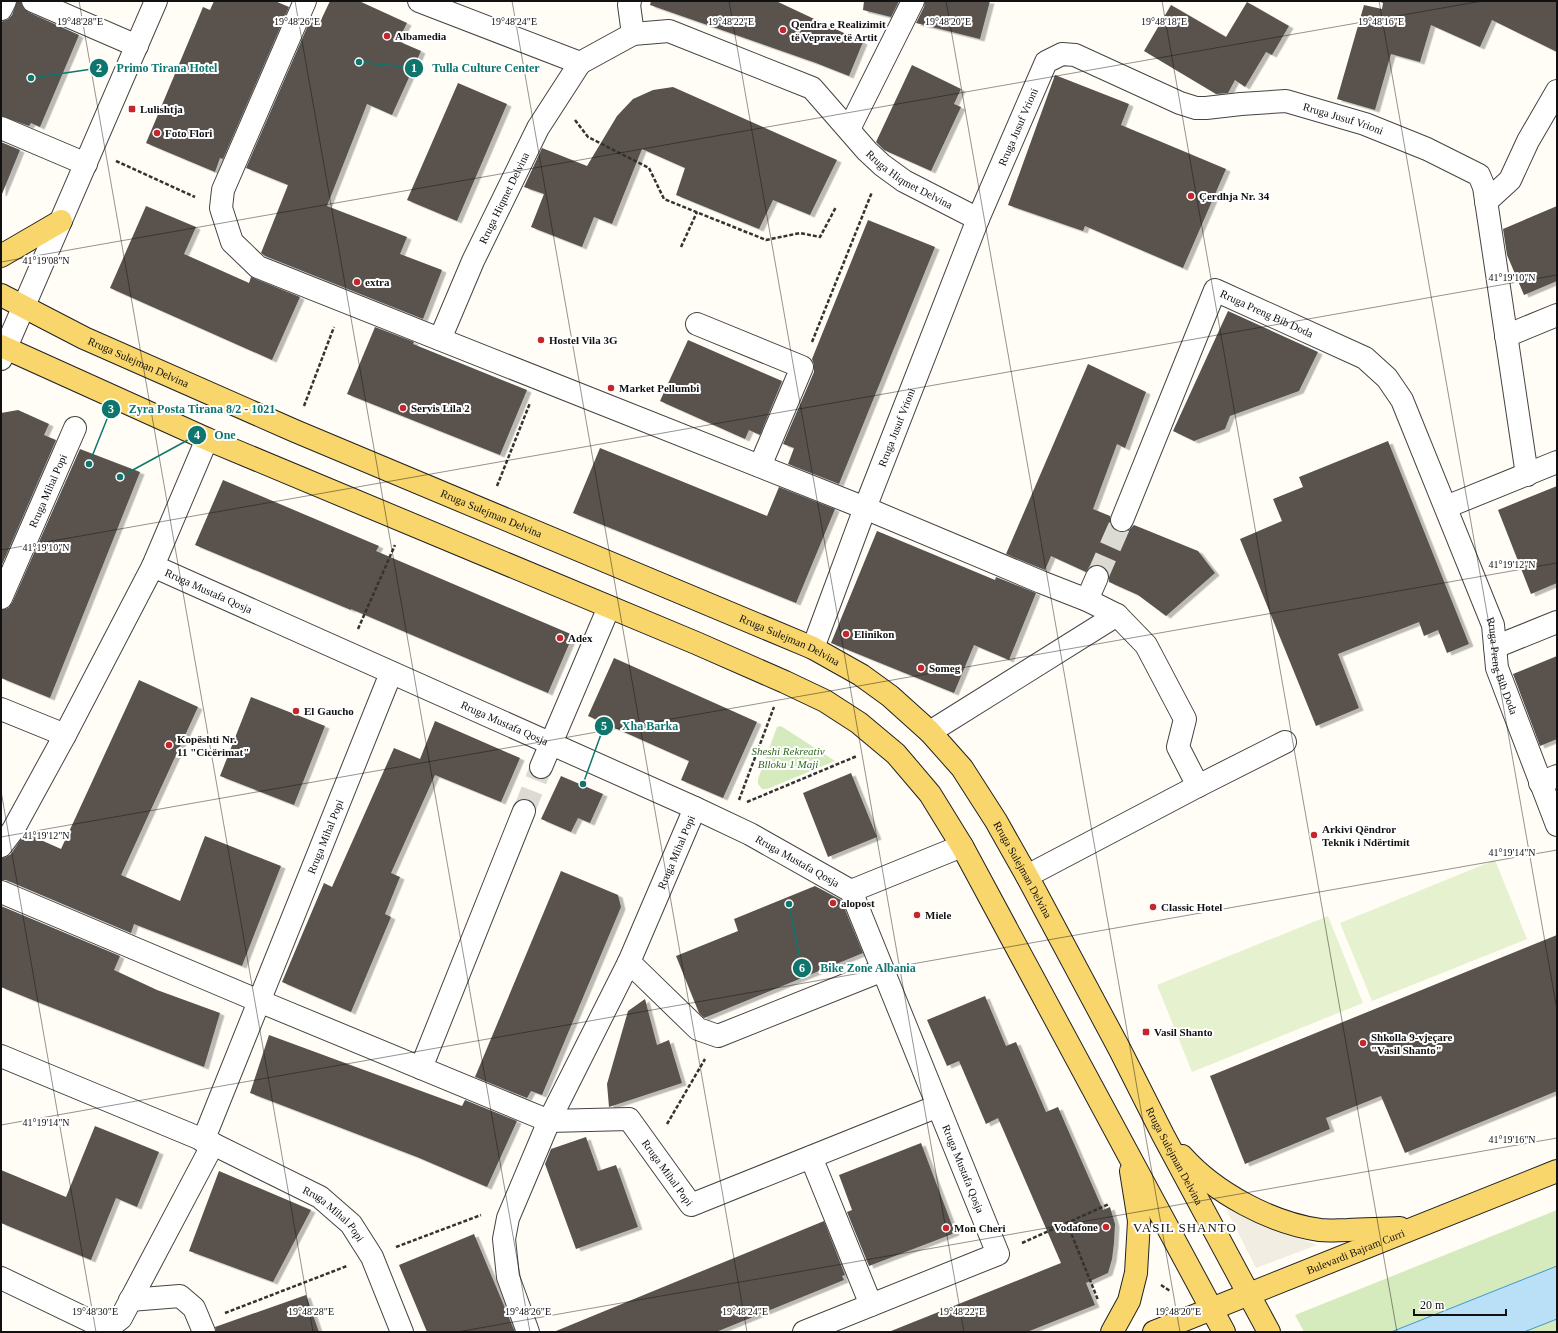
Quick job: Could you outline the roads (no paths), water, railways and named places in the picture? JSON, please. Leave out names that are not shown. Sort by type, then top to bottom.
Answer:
[{"type":"main road","points":[[1,256],[61,221]]},
{"type":"main road","name":"Rruga Sulejman Delvina","points":[[1,295],[84,338],[295,431],[813,648],[861,675],[890,696],[930,732],[962,768],[996,821],[1028,876],[1163,1135],[1269,1332]]},
{"type":"main road","points":[[3,351],[207,439],[696,643],[825,701],[859,723],[896,754],[930,794],[962,846],[1224,1332]]},
{"type":"main road","points":[[1163,1135],[1195,1170],[1231,1196],[1266,1214],[1295,1225],[1322,1230],[1415,1228]]},
{"type":"main road","points":[[1112,1332],[1129,1301],[1136,1273],[1140,1221],[1128,1154]]},
{"type":"main road","name":"Bulevardi Bajram Curri","points":[[1154,1332],[1557,1172]]},
{"type":"street","points":[[1,9],[4,1]]},
{"type":"street","points":[[33,1],[137,46]]},
{"type":"street","points":[[3,351],[24,308],[156,1]]},
{"type":"street","points":[[419,1],[447,6],[580,63]]},
{"type":"street","points":[[630,1],[629,5],[633,34]]},
{"type":"street","points":[[849,129],[913,1]]},
{"type":"street","points":[[301,2],[222,200],[232,242],[258,267],[865,508],[1087,600],[1117,615],[1146,645],[1185,719],[1178,747],[1198,786]]},
{"type":"street","name":"Rruga Hiqmet Delvina","points":[[440,339],[476,254],[538,128],[580,63],[633,34],[669,31],[812,88],[867,151],[882,165],[904,181],[978,219]]},
{"type":"street","name":"Rruga Jusuf Vrioni","points":[[813,648],[865,508],[978,219],[1046,62],[1062,54],[1075,55],[1180,103],[1196,108],[1286,101],[1365,124],[1426,149],[1479,175],[1484,187],[1486,202]]},
{"type":"street","points":[[1527,474],[1486,202],[1510,180],[1528,142],[1557,91]]},
{"type":"street","points":[[1,128],[89,158]]},
{"type":"street","name":"Rruga Preng Bib Doda","points":[[1122,520],[1215,290],[1365,358],[1387,378],[1402,400],[1446,507],[1493,625],[1497,668],[1549,779],[1557,825]]},
{"type":"street","points":[[1506,336],[1557,315]]},
{"type":"street","points":[[697,324],[802,367],[760,466]]},
{"type":"street","name":"Rruga Mihal Popi","points":[[1,598],[74,428]]},
{"type":"street","name":"Rruga Mustafa Qosja","points":[[1,846],[13,830],[65,735],[153,566],[207,439]]},
{"type":"street","points":[[1446,507],[1557,462]]},
{"type":"street","name":"Rruga Mustafa Qosja","points":[[153,566],[695,808],[733,815],[750,834],[851,891],[998,1254],[871,1305]]},
{"type":"street","points":[[1087,600],[1097,577]]},
{"type":"street","points":[[541,767],[609,607]]},
{"type":"street","points":[[930,732],[1117,615]]},
{"type":"street","points":[[1495,647],[1557,622]]},
{"type":"street","name":"Rruga Mihal Popi","points":[[1,1278],[107,1329],[121,1318],[208,1143],[259,1001],[391,673]]},
{"type":"street","points":[[1,709],[65,735]]},
{"type":"street","points":[[1028,876],[1198,786],[1285,742]]},
{"type":"street","name":"Rruga Mihal Popi","points":[[528,1332],[508,1277],[504,1239],[508,1218],[549,1120],[629,962],[695,808]]},
{"type":"street","points":[[421,1068],[524,811]]},
{"type":"street","name":"Rruga Mustafa Qosja","points":[[851,891],[962,846]]},
{"type":"street","name":"Rruga Mihal Popi","points":[[1,892],[259,1001],[549,1120],[629,1119],[691,1205],[938,1106]]},
{"type":"street","points":[[629,962],[698,1029],[718,1036],[883,970]]},
{"type":"street","name":"Rruga Mihal Popi","points":[[1,1056],[208,1143],[320,1197],[351,1224],[372,1257],[402,1332]]},
{"type":"street","points":[[804,1332],[871,1305],[811,1157]]},
{"type":"street","points":[[130,1300],[180,1296],[194,1308],[204,1332]]},
{"type":"water","points":[[1557,1266],[1557,1319],[1524,1332],[1391,1332]]},
{"type":"tunnel","points":[[1097,577],[1122,520]]},
{"type":"tunnel","points":[[524,811],[541,767]]},
{"type":"place","name":"Qendra e Realizimit të Veprave të Artit","points":[[783,30]]},
{"type":"place","name":"Albamedia","points":[[387,36]]},
{"type":"place","name":"Tulla Culture Center","points":[[359,62]]},
{"type":"place","name":"Primo Tirana Hotel","points":[[31,78]]},
{"type":"place","name":"Lulishtja","points":[[132,109]]},
{"type":"place","name":"Foto Flori","points":[[157,133]]},
{"type":"place","name":"Çerdhja Nr. 34","points":[[1191,196]]},
{"type":"place","name":"extra","points":[[357,282]]},
{"type":"place","name":"Hostel Vila 3G","points":[[541,340]]},
{"type":"place","name":"Market Pellumbi","points":[[611,388]]},
{"type":"place","name":"Servis Lila 2","points":[[403,408]]},
{"type":"place","name":"Zyra Posta Tirana 8/2 - 1021","points":[[89,464]]},
{"type":"place","name":"One","points":[[120,477]]},
{"type":"place","name":"Elinikon","points":[[846,634]]},
{"type":"place","name":"Adex","points":[[560,638]]},
{"type":"place","name":"Someg","points":[[921,668]]},
{"type":"place","name":"El Gaucho","points":[[296,711]]},
{"type":"place","name":"Kopështi Nr. 11 \"Cicërimat\"","points":[[169,745]]},
{"type":"place","name":"Xha Barka","points":[[583,784]]},
{"type":"place","name":"Arkivi Qëndror Teknik i Ndërtimit","points":[[1314,835]]},
{"type":"place","name":"alopost","points":[[833,903]]},
{"type":"place","name":"Bike Zone Albania","points":[[789,904]]},
{"type":"place","name":"Classic Hotel","points":[[1153,907]]},
{"type":"place","name":"Miele","points":[[917,915]]},
{"type":"place","name":"Vasil Shanto","points":[[1146,1032]]},
{"type":"place","name":"Shkolla 9-vjeçare \"Vasil Shanto\"","points":[[1363,1043]]},
{"type":"place","name":"Vodafone","points":[[1106,1227]]},
{"type":"place","name":"Mon Cheri","points":[[946,1228]]},
{"type":"district","name":"VASIL SHANTO","points":[[1185,1227]]},
{"type":"park label","name":"Sheshi Rekreativ Blloku 1 Maji","points":[[788,757]]}]
